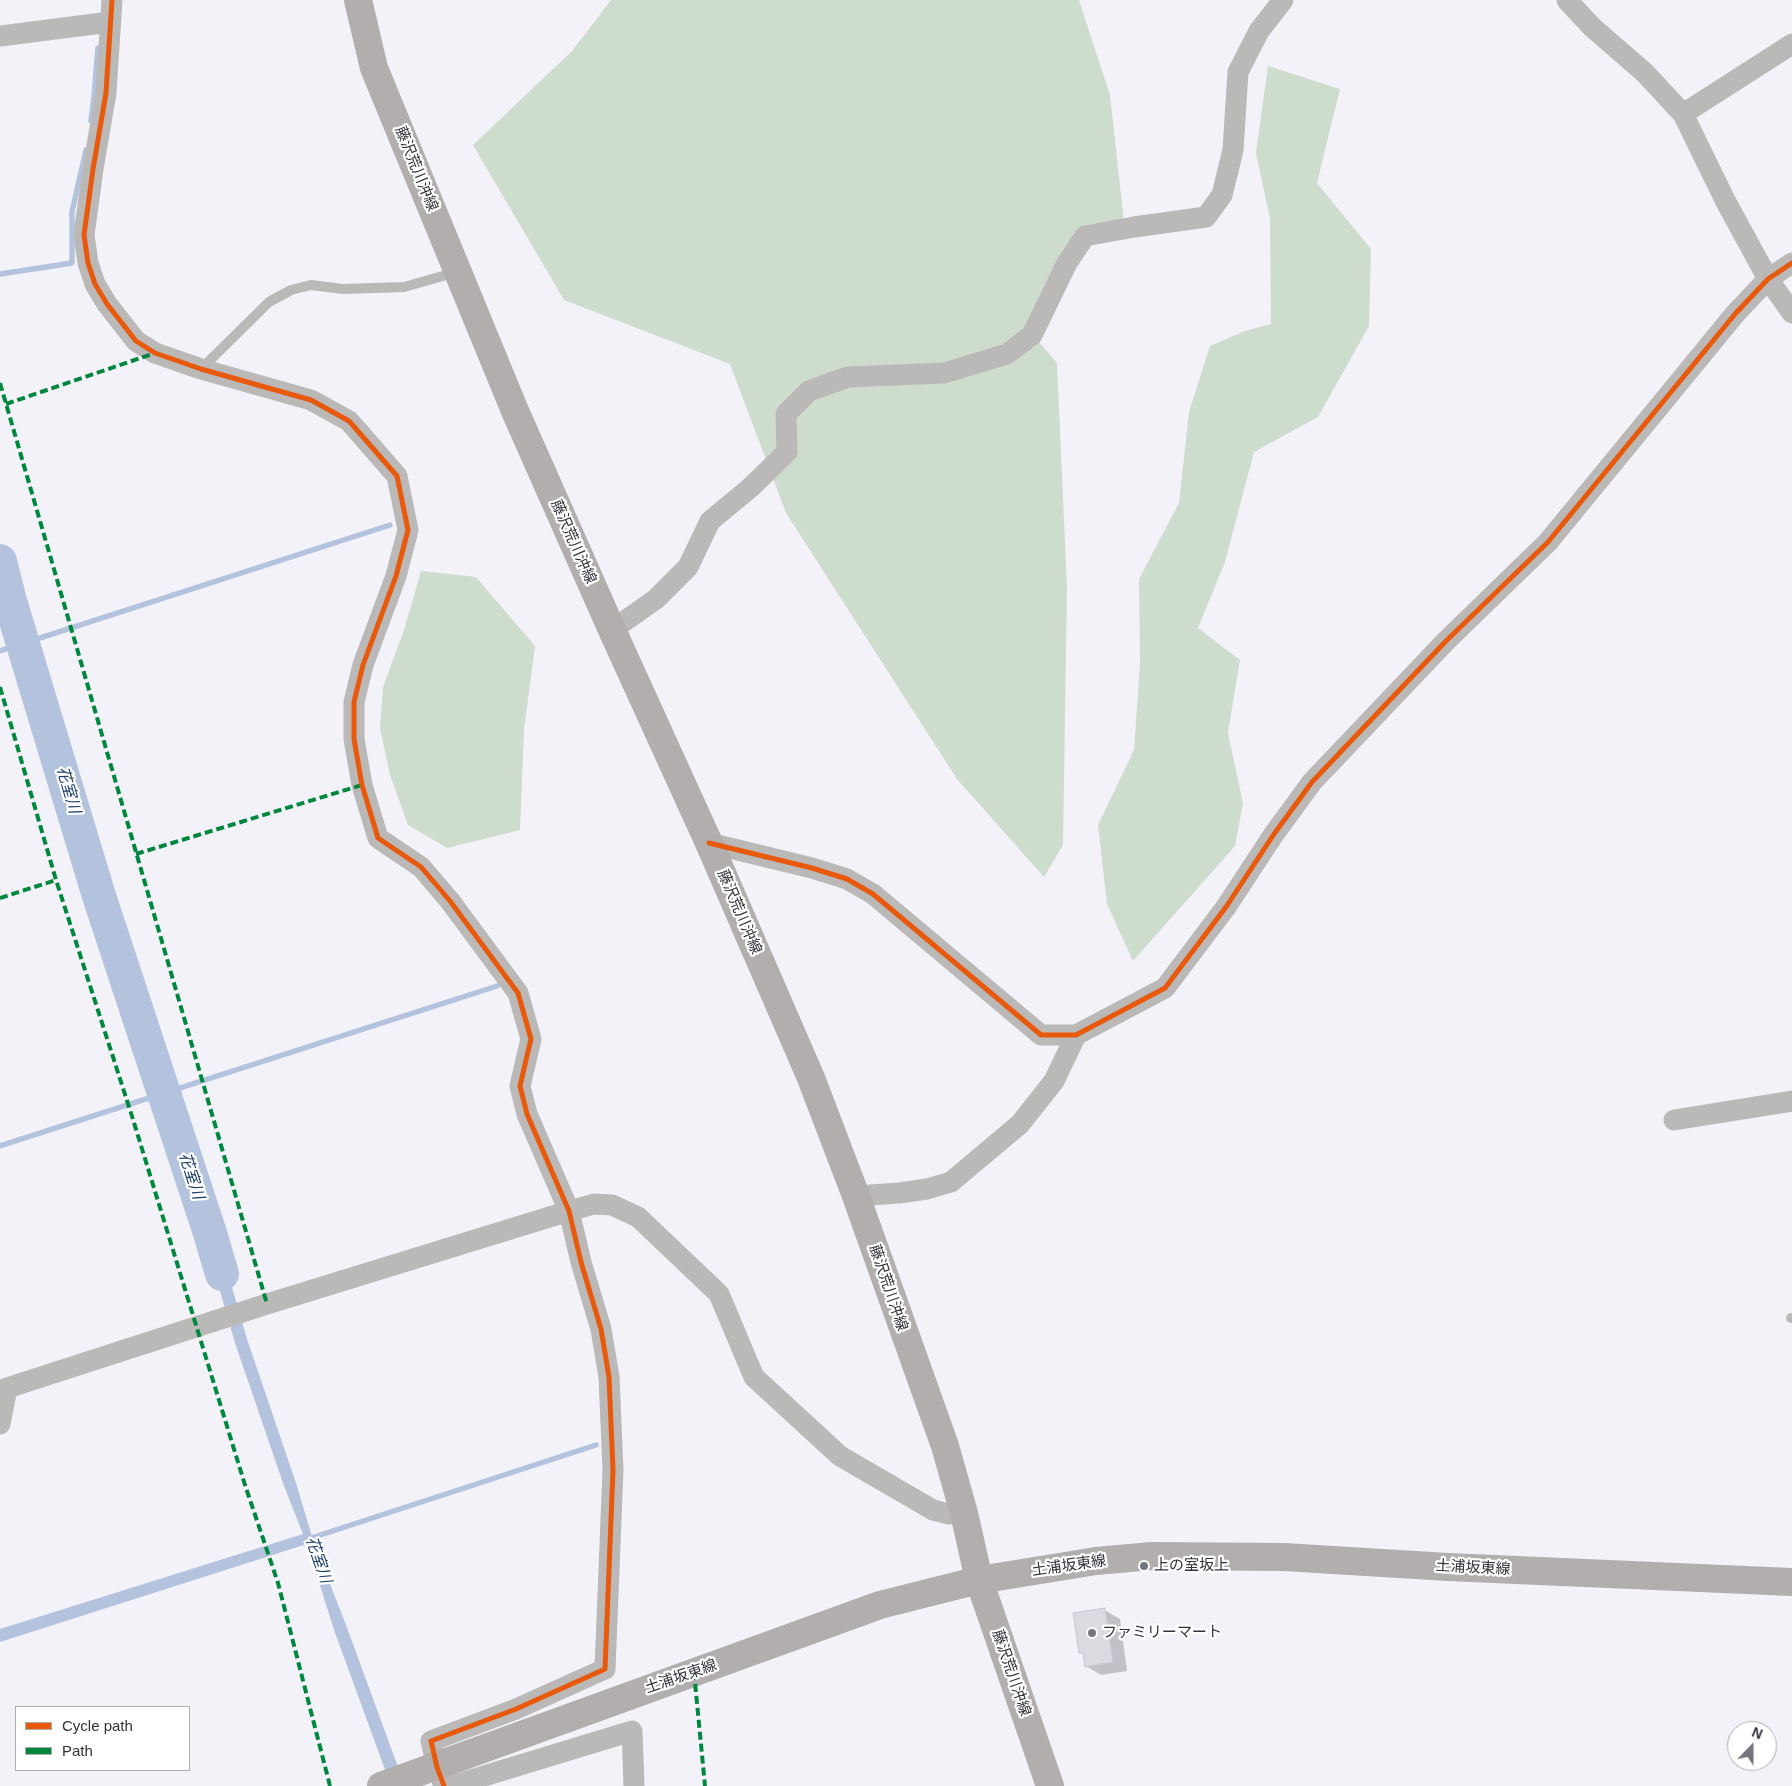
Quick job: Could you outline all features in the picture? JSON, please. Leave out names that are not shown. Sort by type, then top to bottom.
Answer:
[{"type":"main road","name":"藤沢荒川沖線","points":[[358,0],[374,68],[515,410],[709,843],[811,1078],[856,1196],[945,1446],[964,1513],[979,1580],[1050,1786]]},
{"type":"main road","name":"土浦坂東線","points":[[382,1786],[440,1777],[631,1694],[880,1606],[979,1580],[1096,1561],[1162,1556],[1284,1557],[1448,1567],[1792,1582]]},
{"type":"street","points":[[112,0],[106,93],[92,169],[84,235],[88,263],[95,284],[107,304],[136,341],[155,353],[202,369],[311,400],[349,421],[397,476],[408,530],[396,576],[363,665],[354,702],[354,739],[362,785],[378,838],[421,867],[450,901],[518,993],[530,1039],[520,1086],[527,1114],[569,1211],[581,1262],[601,1329],[609,1377],[612,1470],[605,1668],[516,1709],[431,1741],[440,1777],[632,1731],[634,1786]]},
{"type":"street","points":[[612,630],[656,600],[688,567],[710,521],[750,488],[788,452],[786,414],[809,391],[848,377],[944,373],[1007,354],[1032,336],[1067,263],[1085,236],[1206,217],[1222,195],[1233,150],[1238,72],[1259,31],[1283,0]]},
{"type":"street","points":[[1567,0],[1592,27],[1645,73],[1683,114],[1726,202],[1768,279],[1792,313]]},
{"type":"street","points":[[0,36],[110,22]]},
{"type":"street","points":[[1683,114],[1792,44]]},
{"type":"street","points":[[709,843],[812,868],[847,879],[873,894],[1041,1035],[1076,1036],[1164,988],[1226,908],[1274,834],[1312,782],[1446,641],[1548,542],[1734,314],[1768,279],[1792,263]]},
{"type":"street","points":[[856,1196],[927,1189],[951,1182],[1020,1124],[1054,1081],[1076,1036]]},
{"type":"street","points":[[1674,1120],[1792,1101]]},
{"type":"street","points":[[0,1424],[7,1388],[569,1211],[594,1204],[612,1204],[638,1217],[719,1294],[754,1377],[840,1456],[932,1510],[949,1514],[964,1513]]},
{"type":"lane","points":[[202,369],[269,302],[291,290],[311,285],[343,289],[404,287],[458,272]]},
{"type":"green space","points":[[611,0],[1079,0],[1110,95],[1124,222],[1085,236],[1033,335],[1057,363],[1067,587],[1063,845],[1044,877],[957,779],[786,513],[730,364],[564,300],[473,145],[572,51]]},
{"type":"green space","points":[[1268,66],[1340,89],[1317,183],[1371,249],[1369,326],[1318,417],[1254,452],[1225,562],[1198,628],[1240,660],[1228,733],[1243,803],[1235,846],[1133,961],[1107,904],[1098,825],[1134,750],[1140,663],[1139,579],[1179,503],[1189,412],[1210,346],[1245,331],[1271,324],[1270,219],[1256,153]]},
{"type":"green space","points":[[421,571],[476,577],[535,646],[524,730],[520,830],[447,848],[408,825],[390,775],[380,728],[383,687],[404,630]]},
{"type":"water","points":[[215,1229],[247,1339],[296,1483],[314,1543],[405,1786],[391,1786],[334,1630],[307,1544],[0,1642],[0,1629],[303,1534],[284,1486],[235,1343],[203,1232]]},
{"type":"building","name":"ファミリーマート","points":[[1105,1608],[1113,1662],[1085,1667],[1083,1653],[1079,1653],[1073,1613]]},
{"type":"waterway","points":[[91,121],[98,48]]},
{"type":"waterway","points":[[0,274],[72,263],[72,212],[86,150]]},
{"type":"waterway","points":[[0,651],[390,525]]},
{"type":"waterway","name":"花室川","points":[[0,561],[10,601],[99,896],[222,1274]]},
{"type":"waterway","points":[[0,1146],[497,986]]},
{"type":"waterway","points":[[305,1540],[596,1445]]},
{"type":"marked path","points":[[6,404],[155,353]]},
{"type":"marked path","points":[[0,383],[267,1304]]},
{"type":"marked path","points":[[0,687],[56,880],[131,1113],[245,1485],[278,1583],[330,1786]]},
{"type":"marked path","points":[[136,854],[362,785]]},
{"type":"marked path","points":[[0,898],[56,880]]},
{"type":"marked path","points":[[694,1672],[705,1786]]},
{"type":"cycle path","points":[[112,0],[106,93],[84,235],[88,263],[95,284],[107,304],[136,341],[155,353],[201,369],[311,400],[349,421],[397,476],[408,530],[396,576],[363,665],[354,702],[354,739],[362,785],[378,838],[421,867],[450,901],[518,993],[531,1039],[520,1086],[527,1114],[569,1211],[581,1262],[601,1329],[609,1377],[613,1470],[605,1669],[516,1709],[431,1741],[444,1786]]},
{"type":"cycle path","points":[[709,843],[812,868],[847,879],[873,894],[1041,1035],[1076,1035],[1165,988],[1226,907],[1274,834],[1312,782],[1446,641],[1548,542],[1735,314],[1768,279],[1792,263]]},
{"type":"place","name":"上の室坂上","points":[[1144,1566]]},
{"type":"place","name":"ファミリーマート","points":[[1092,1633]]}]
